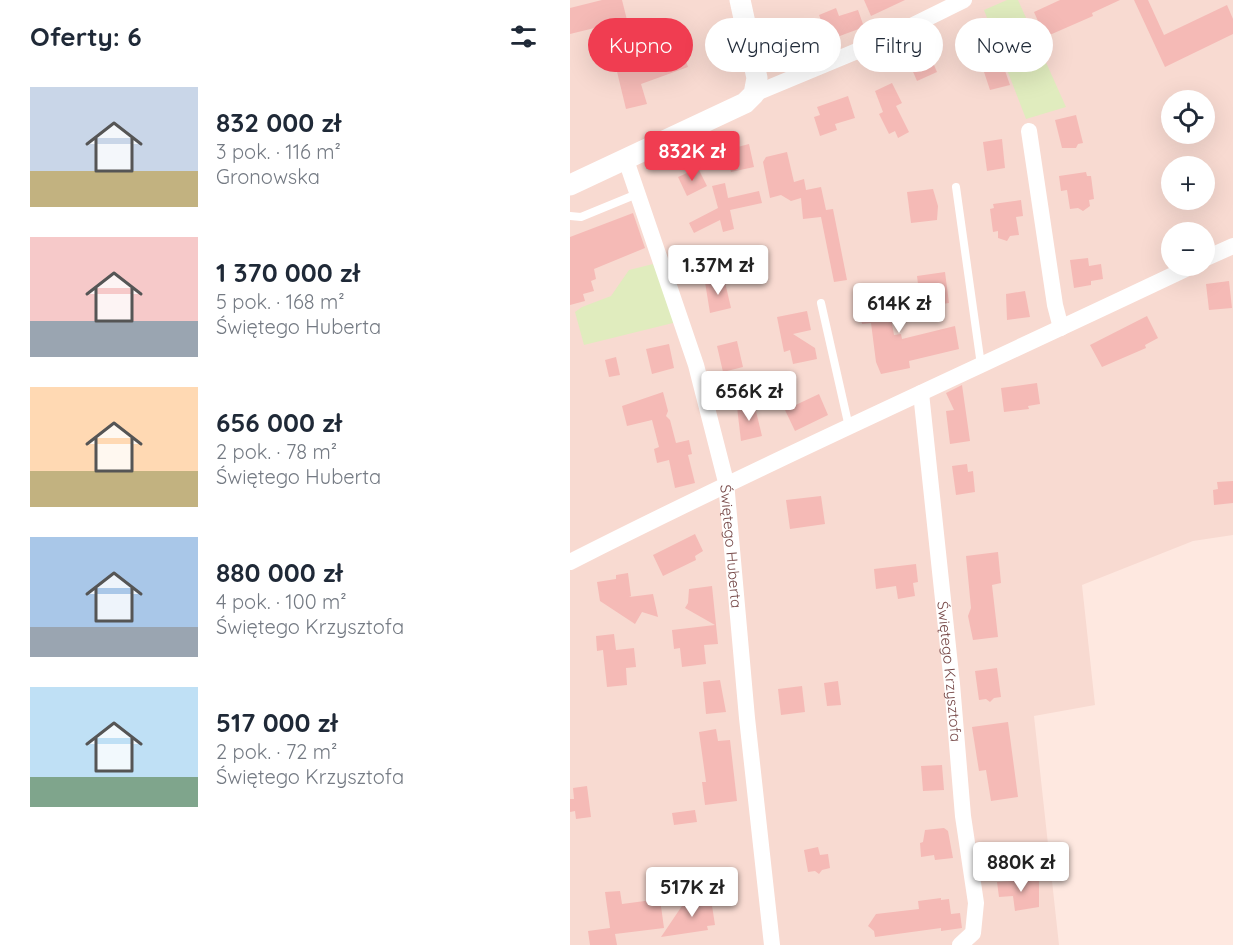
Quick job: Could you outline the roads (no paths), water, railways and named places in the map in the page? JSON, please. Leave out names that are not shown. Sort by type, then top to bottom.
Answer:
[{"type":"street","points":[[740,0],[757,78],[754,94]]},
{"type":"street","points":[[570,185],[745,103],[754,94],[881,40],[964,0]]},
{"type":"street","points":[[1029,131],[1055,306],[1061,328]]},
{"type":"street","name":"Świętego Huberta","points":[[626,160],[696,365],[726,482],[769,945]]},
{"type":"street","points":[[1215,254],[1233,246]]},
{"type":"street","points":[[570,562],[726,482],[849,428],[1171,276]]},
{"type":"street","name":"Świętego Krzysztofa","points":[[921,393],[952,684],[963,816],[976,903],[973,933],[960,945]]},
{"type":"lane","points":[[956,187],[982,365]]},
{"type":"lane","points":[[570,216],[581,217],[637,194]]},
{"type":"lane","points":[[821,303],[849,428]]}]
